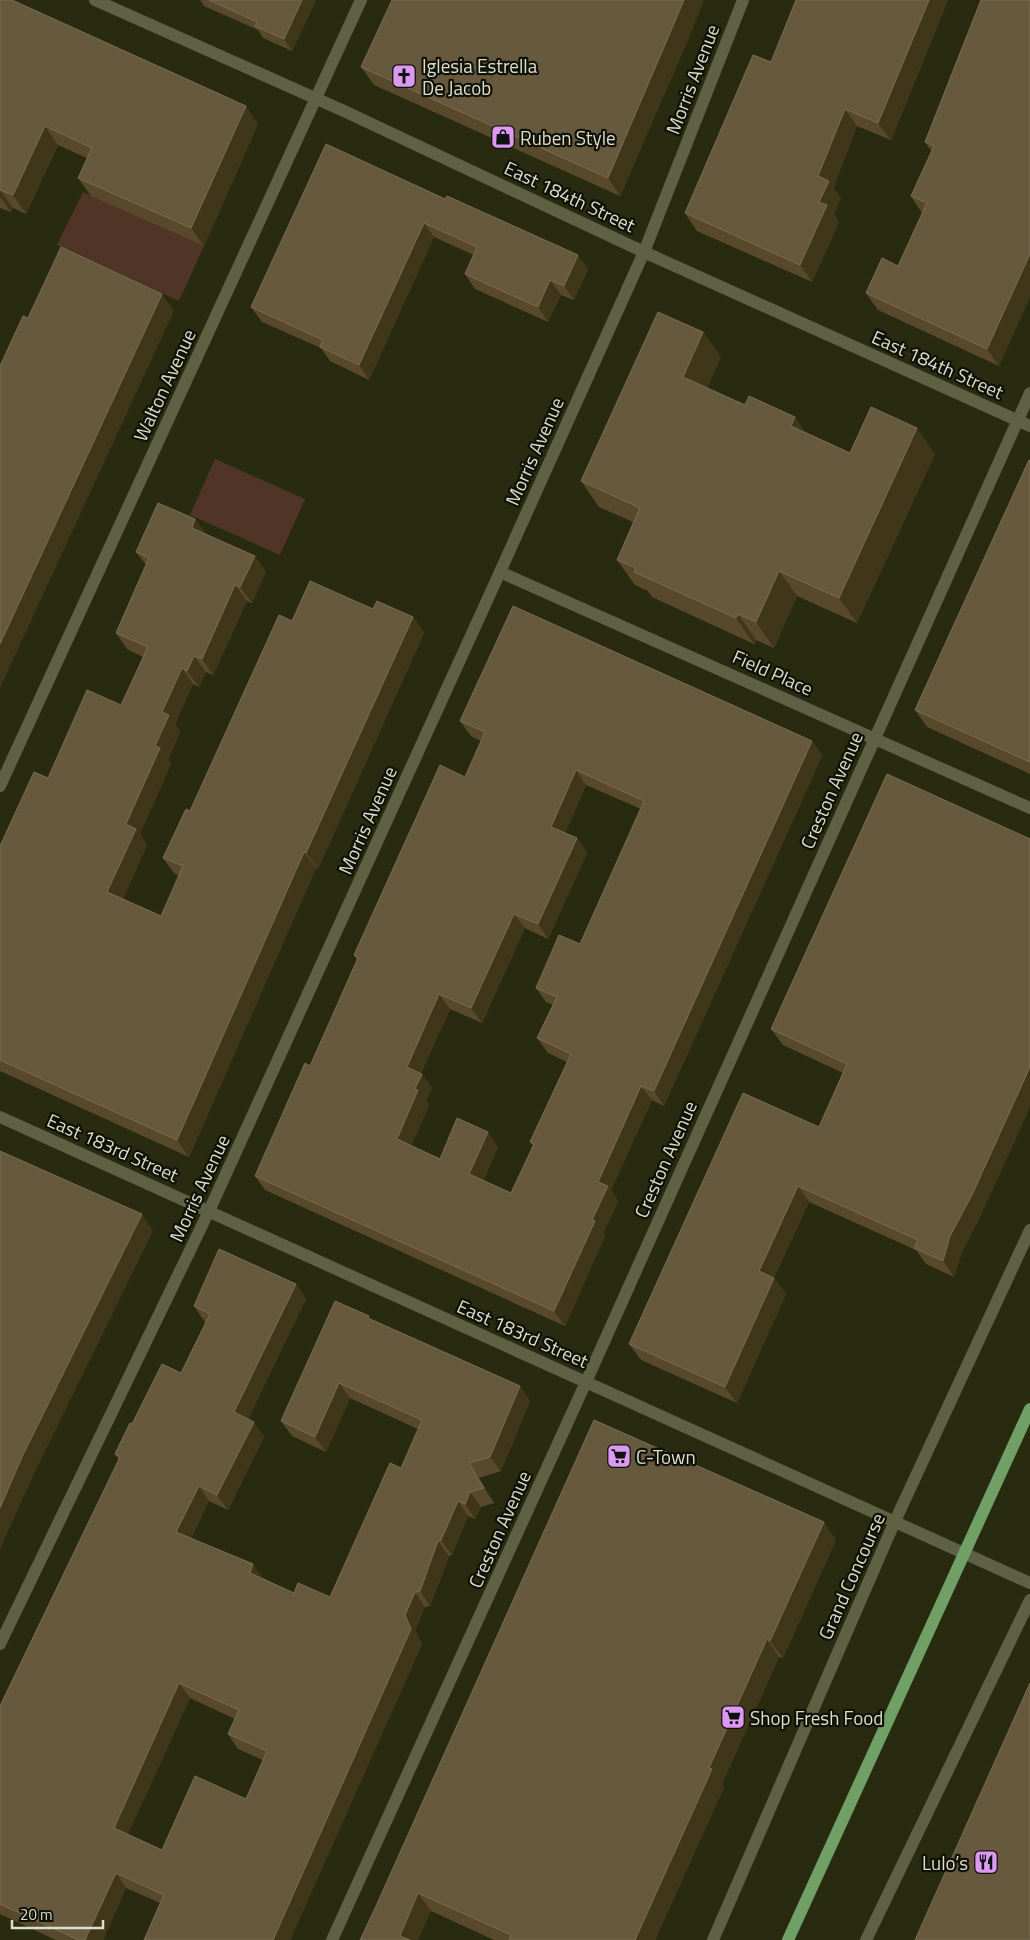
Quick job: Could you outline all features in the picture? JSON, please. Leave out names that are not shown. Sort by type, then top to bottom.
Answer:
[{"type":"main road","points":[[788,1940],[1030,1409]]},
{"type":"street","name":"East 184th Street","points":[[95,0],[1024,424]]},
{"type":"street","name":"Walton Avenue","points":[[0,786],[361,0]]},
{"type":"street","name":"Morris Avenue","points":[[0,1644],[209,1211],[500,572],[644,252],[744,0]]},
{"type":"street","name":"Creston Avenue","points":[[332,1940],[586,1382],[875,738],[1024,424],[1030,393]]},
{"type":"street","name":"Field Place","points":[[500,572],[1030,808]]},
{"type":"street","name":"East 183rd Street","points":[[0,1116],[1030,1583]]},
{"type":"street","name":"Grand Concourse","points":[[713,1940],[895,1521],[1030,1230]]},
{"type":"street","points":[[866,1940],[1030,1600]]},
{"type":"shaded area","points":[[83,192],[204,246],[179,301],[57,245]]},
{"type":"shaded area","points":[[215,459],[305,499],[280,555],[190,515]]},
{"type":"building","points":[[0,0],[12,0],[246,106],[191,228],[78,178],[92,148],[45,126],[13,195],[0,190]]},
{"type":"building","points":[[209,0],[302,0],[284,39],[255,26],[257,22]]},
{"type":"building","points":[[392,0],[684,0],[608,178],[361,67]]},
{"type":"building","points":[[796,0],[929,0],[878,123],[845,109],[818,176],[829,181],[819,202],[827,205],[800,265],[685,213],[753,55],[771,62]]},
{"type":"building","points":[[981,0],[1030,0],[1030,254],[987,349],[866,293],[882,258],[898,266],[927,203],[911,196],[934,146],[925,142]]},
{"type":"building","points":[[326,144],[445,199],[447,196],[578,255],[564,286],[550,280],[538,307],[465,274],[477,247],[424,223],[359,365],[320,347],[323,340],[251,307]]},
{"type":"building","points":[[61,247],[162,294],[0,644],[0,366],[23,316],[28,318]]},
{"type":"building","points":[[658,312],[703,332],[683,377],[745,405],[749,396],[795,417],[791,426],[850,453],[871,407],[917,428],[839,598],[779,571],[756,622],[738,614],[736,618],[634,572],[636,568],[617,560],[640,508],[581,481]]},
{"type":"building","points":[[1030,461],[1030,762],[915,710]]},
{"type":"building","points":[[158,503],[195,519],[192,528],[255,556],[240,587],[235,585],[202,659],[194,656],[187,671],[182,668],[162,712],[169,715],[155,746],[160,748],[126,824],[136,829],[107,892],[161,916],[183,866],[163,858],[186,809],[190,811],[279,615],[292,621],[310,581],[373,609],[377,601],[413,617],[306,853],[304,852],[177,1140],[0,1060],[0,846],[34,772],[48,778],[87,690],[121,705],[148,647],[116,633],[149,558],[136,552]]},
{"type":"building","points":[[513,606],[812,741],[654,1091],[641,1086],[598,1182],[608,1186],[592,1220],[595,1221],[554,1311],[255,1176],[305,1063],[310,1066],[358,958],[354,955],[440,765],[465,777],[485,732],[460,721]],"holes":[[[576,770],[644,801],[580,944],[559,935],[536,988],[557,997],[537,1038],[571,1054],[530,1142],[534,1144],[511,1193],[469,1174],[488,1132],[457,1118],[440,1159],[397,1139],[418,1090],[415,1089],[422,1074],[407,1067],[439,994],[471,1008],[514,914],[538,924],[577,838],[551,827]]]},
{"type":"building","points":[[887,774],[1030,839],[1030,1067],[972,1195],[950,1236],[943,1261],[914,1248],[918,1240],[798,1186],[759,1271],[774,1278],[725,1387],[629,1344],[743,1093],[819,1127],[847,1064],[771,1029]]},
{"type":"building","points":[[0,1151],[142,1214],[22,1457],[0,1508]]},
{"type":"building","points":[[219,1249],[296,1284],[234,1412],[254,1422],[217,1495],[199,1486],[176,1532],[253,1564],[250,1573],[294,1593],[298,1583],[330,1597],[390,1463],[401,1468],[422,1420],[339,1383],[315,1437],[281,1421],[335,1301],[369,1316],[368,1318],[520,1386],[490,1457],[469,1463],[484,1488],[470,1492],[465,1504],[458,1501],[441,1540],[438,1541],[420,1591],[415,1592],[405,1615],[411,1629],[273,1940],[144,1940],[164,1895],[116,1873],[85,1940],[79,1940],[0,1904],[0,1706],[120,1457],[115,1454],[130,1423],[132,1424],[162,1364],[181,1373],[210,1314],[194,1306]],"holes":[[[179,1683],[239,1710],[228,1734],[267,1751],[246,1799],[195,1776],[162,1850],[114,1828]]]},
{"type":"building","points":[[594,1420],[824,1522],[770,1641],[767,1639],[709,1768],[712,1769],[635,1940],[509,1940],[511,1935],[418,1893],[400,1936],[410,1940],[360,1940],[376,1906]]},
{"type":"building","points":[[1030,1683],[1030,1940],[915,1940]]},
{"type":"place","name":"Iglesia Estrella De Jacob","points":[[404,76]]},
{"type":"place","name":"Ruben Style","points":[[503,137]]},
{"type":"place","name":"C-Town","points":[[619,1456]]},
{"type":"place","name":"Shop Fresh Food","points":[[733,1717]]},
{"type":"place","name":"Lulo’s","points":[[986,1862]]}]
